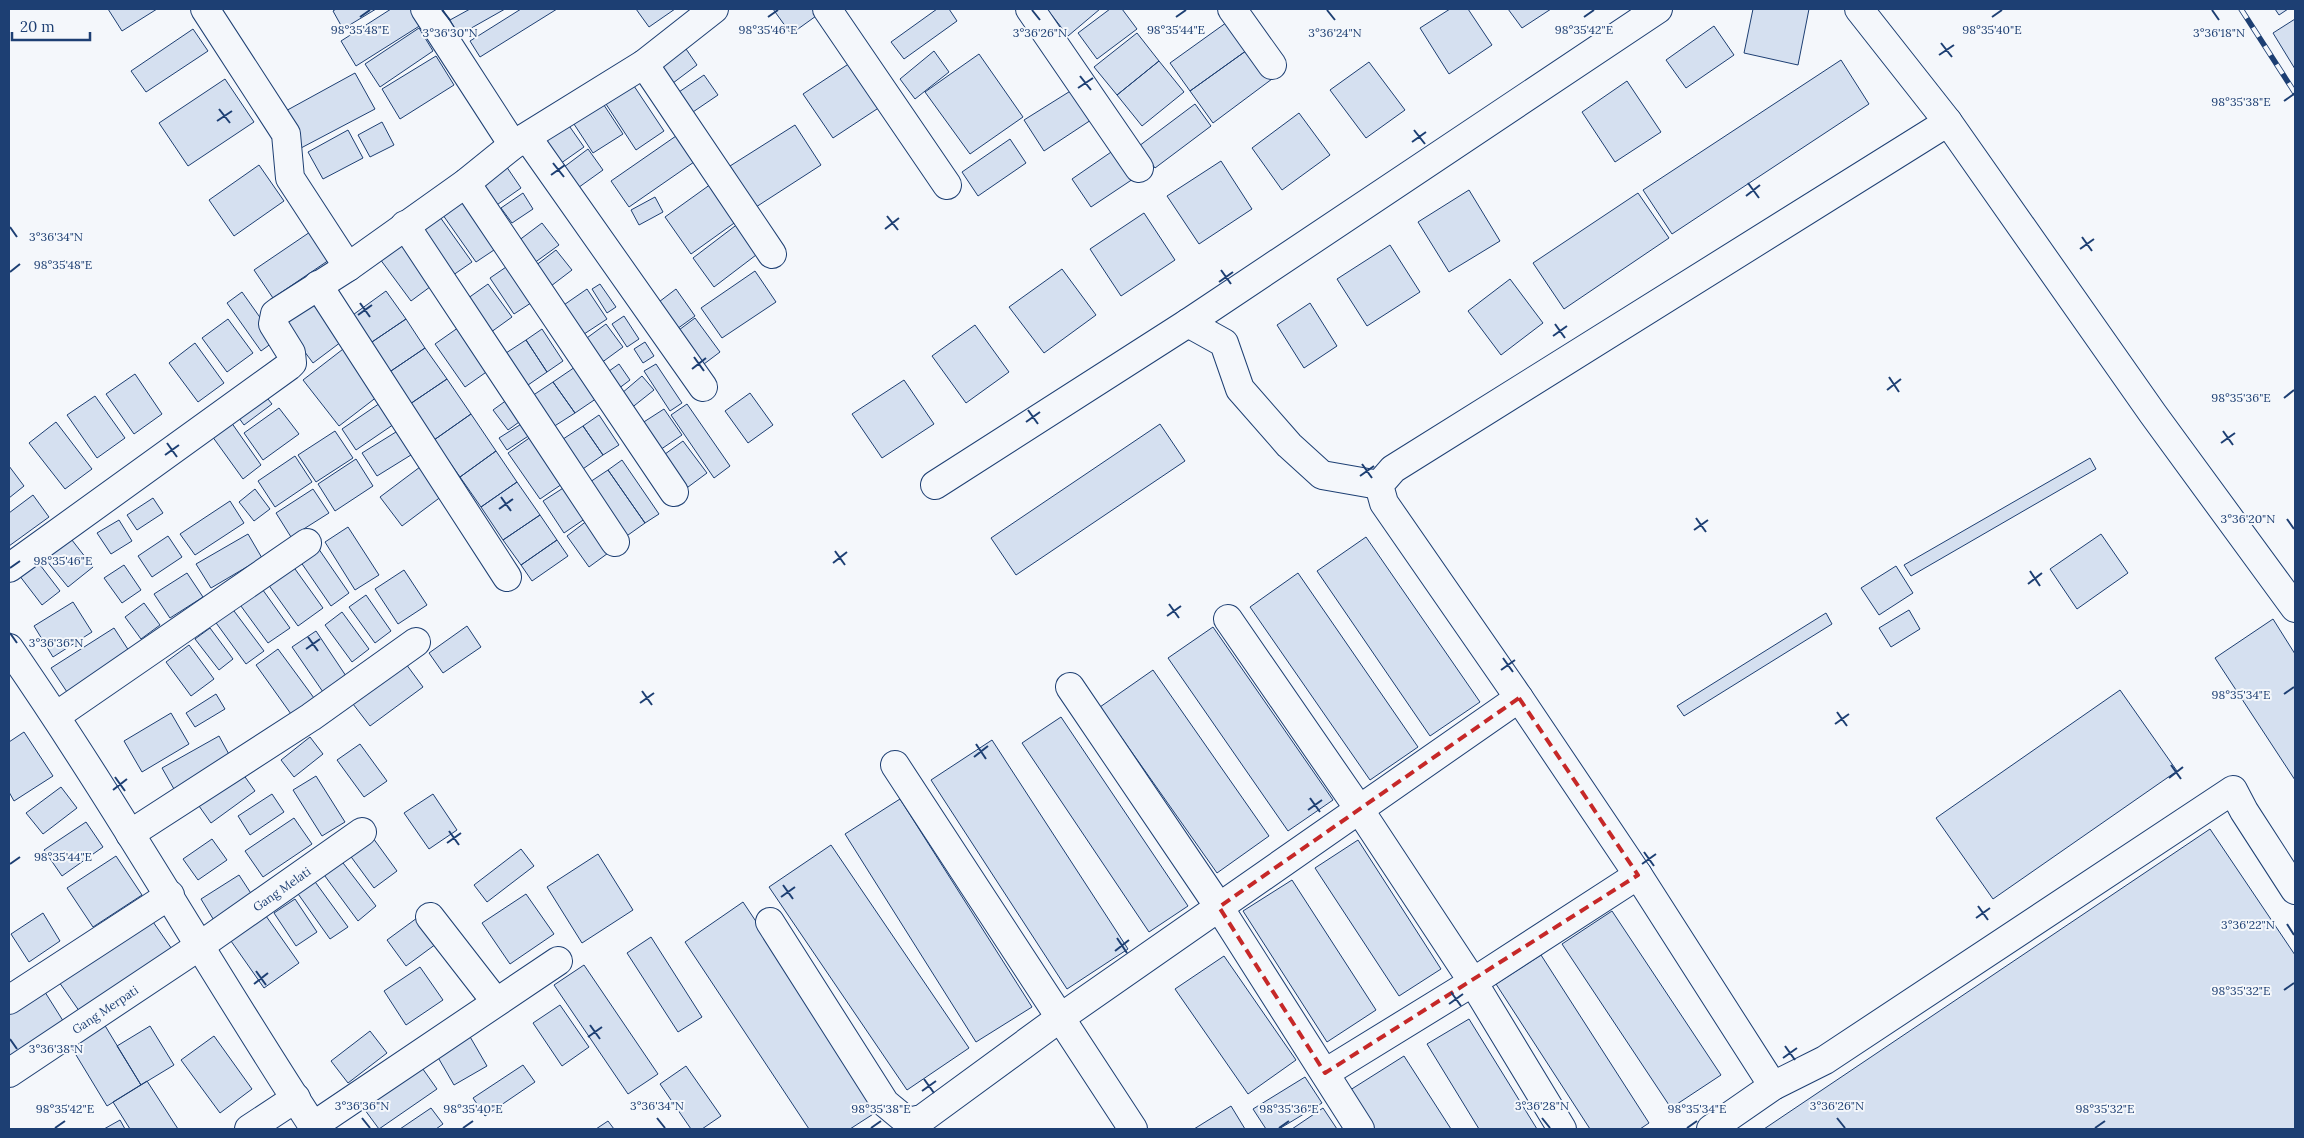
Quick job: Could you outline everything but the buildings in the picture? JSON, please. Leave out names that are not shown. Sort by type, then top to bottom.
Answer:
[{"type":"street","points":[[206,9],[286,134],[290,178],[348,267]]},
{"type":"street","points":[[425,9],[520,141],[703,387]]},
{"type":"street","points":[[9,568],[289,366],[292,363],[291,352],[273,324],[274,318],[279,311],[348,267],[405,224],[466,183],[520,141],[644,64],[714,9]]},
{"type":"street","points":[[827,9],[947,185]]},
{"type":"street","points":[[1030,9],[1139,168]]},
{"type":"street","points":[[1232,9],[1272,66]]},
{"type":"street","points":[[935,485],[1188,323],[1658,9]]},
{"type":"street","points":[[1859,9],[1948,122],[2153,414],[2295,608]]},
{"type":"street","points":[[644,64],[772,254]]},
{"type":"street","points":[[1379,485],[1393,469],[1948,122]]},
{"type":"street","points":[[466,183],[674,492]]},
{"type":"street","points":[[405,224],[615,542]]},
{"type":"street","points":[[318,286],[507,577]]},
{"type":"street","points":[[1228,295],[1224,344],[1240,389],[1289,445],[1322,474],[1379,485]]},
{"type":"street","points":[[1188,323],[1224,344]]},
{"type":"street","points":[[1379,485],[1384,503],[1519,698],[1638,875],[1773,1086]]},
{"type":"street","points":[[56,716],[307,543]]},
{"type":"street","points":[[1228,619],[1359,809],[1473,982],[1562,1129]]},
{"type":"street","points":[[130,834],[311,717],[416,642]]},
{"type":"street","points":[[9,648],[56,716],[170,895],[314,1128],[558,961]]},
{"type":"street","points":[[1070,687],[1219,907],[1360,1129]]},
{"type":"street","points":[[770,922],[885,1103],[908,1122],[922,1119],[1060,1018],[1519,698]]},
{"type":"street","points":[[895,764],[1133,1129]]},
{"type":"street","points":[[1710,1129],[1773,1086],[1825,1060],[2233,790],[2244,811],[2295,890]]},
{"type":"street","name":"Gang Melati","points":[[201,945],[362,832]]},
{"type":"street","points":[[1325,1073],[1473,982],[1638,875]]},
{"type":"street","points":[[9,1000],[170,895]]},
{"type":"street","points":[[430,917],[496,1002]]},
{"type":"street","name":"Gang Merpati","points":[[9,1073],[201,945]]},
{"type":"street","points":[[249,1129],[296,1098]]},
{"type":"highlighted area","points":[[1519,698],[1638,875],[1325,1073],[1219,907]]},
{"type":"railway","points":[[2241,9],[2295,93]]}]
